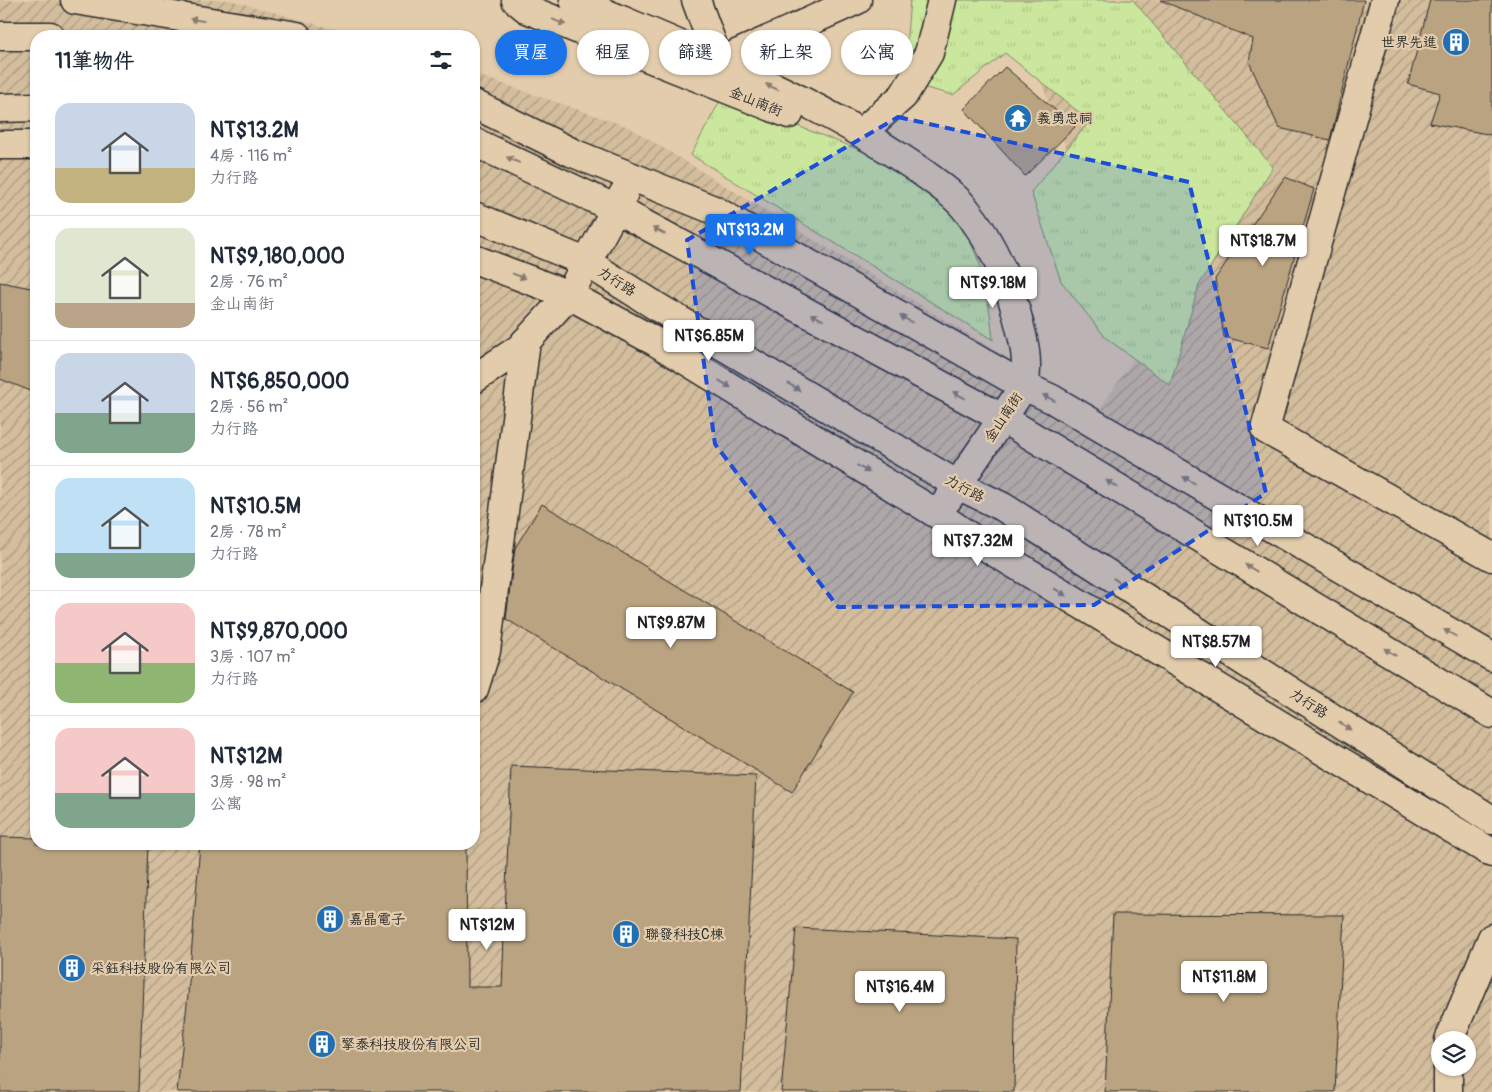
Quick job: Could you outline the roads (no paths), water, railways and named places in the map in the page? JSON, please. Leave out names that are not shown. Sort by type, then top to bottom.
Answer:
[{"type":"street","points":[[75,0],[260,30]]},
{"type":"street","name":"金山南街","points":[[516,0],[527,9],[833,131],[862,132]]},
{"type":"street","name":"金山南街","points":[[574,0],[659,36]]},
{"type":"street","points":[[696,0],[707,30]]},
{"type":"street","points":[[731,57],[858,0]]},
{"type":"street","points":[[862,132],[903,96],[925,60],[929,53],[942,0]]},
{"type":"street","points":[[1385,0],[1265,430],[1492,557]]},
{"type":"street","points":[[0,36],[30,36]]},
{"type":"street","name":"金山南街","points":[[731,68],[829,114],[862,132],[919,170],[963,206],[991,246],[1011,293],[1025,343],[1027,373],[1024,386],[937,514]]},
{"type":"street","points":[[0,108],[30,107]]},
{"type":"street","points":[[480,107],[573,153],[714,210],[1024,386],[1060,404],[1492,657]]},
{"type":"street","points":[[0,145],[30,145]]},
{"type":"street","points":[[480,145],[616,209],[1002,418],[1492,714]]},
{"type":"street","points":[[480,375],[519,349],[569,295],[588,263],[633,176]]},
{"type":"street","name":"力行路","points":[[480,218],[588,263],[659,308],[958,484],[1003,507],[1492,820]]},
{"type":"street","points":[[480,261],[569,295],[656,342],[937,514],[982,544],[1492,853]]},
{"type":"street","points":[[480,670],[486,651],[526,341]]},
{"type":"street","points":[[1453,1031],[1492,938]]},
{"type":"street","points":[[1448,1076],[1448,1092]]},
{"type":"place","name":"世界先進","points":[[1456,42]]},
{"type":"place","name":"義勇忠祠","points":[[1018,118]]},
{"type":"place","name":"嘉晶電子","points":[[330,919]]},
{"type":"place","name":"聯發科技C棟","points":[[626,934]]},
{"type":"place","name":"采鈺科技股份有限公司","points":[[72,968]]},
{"type":"place","name":"擎泰科技股份有限公司","points":[[322,1044]]}]
